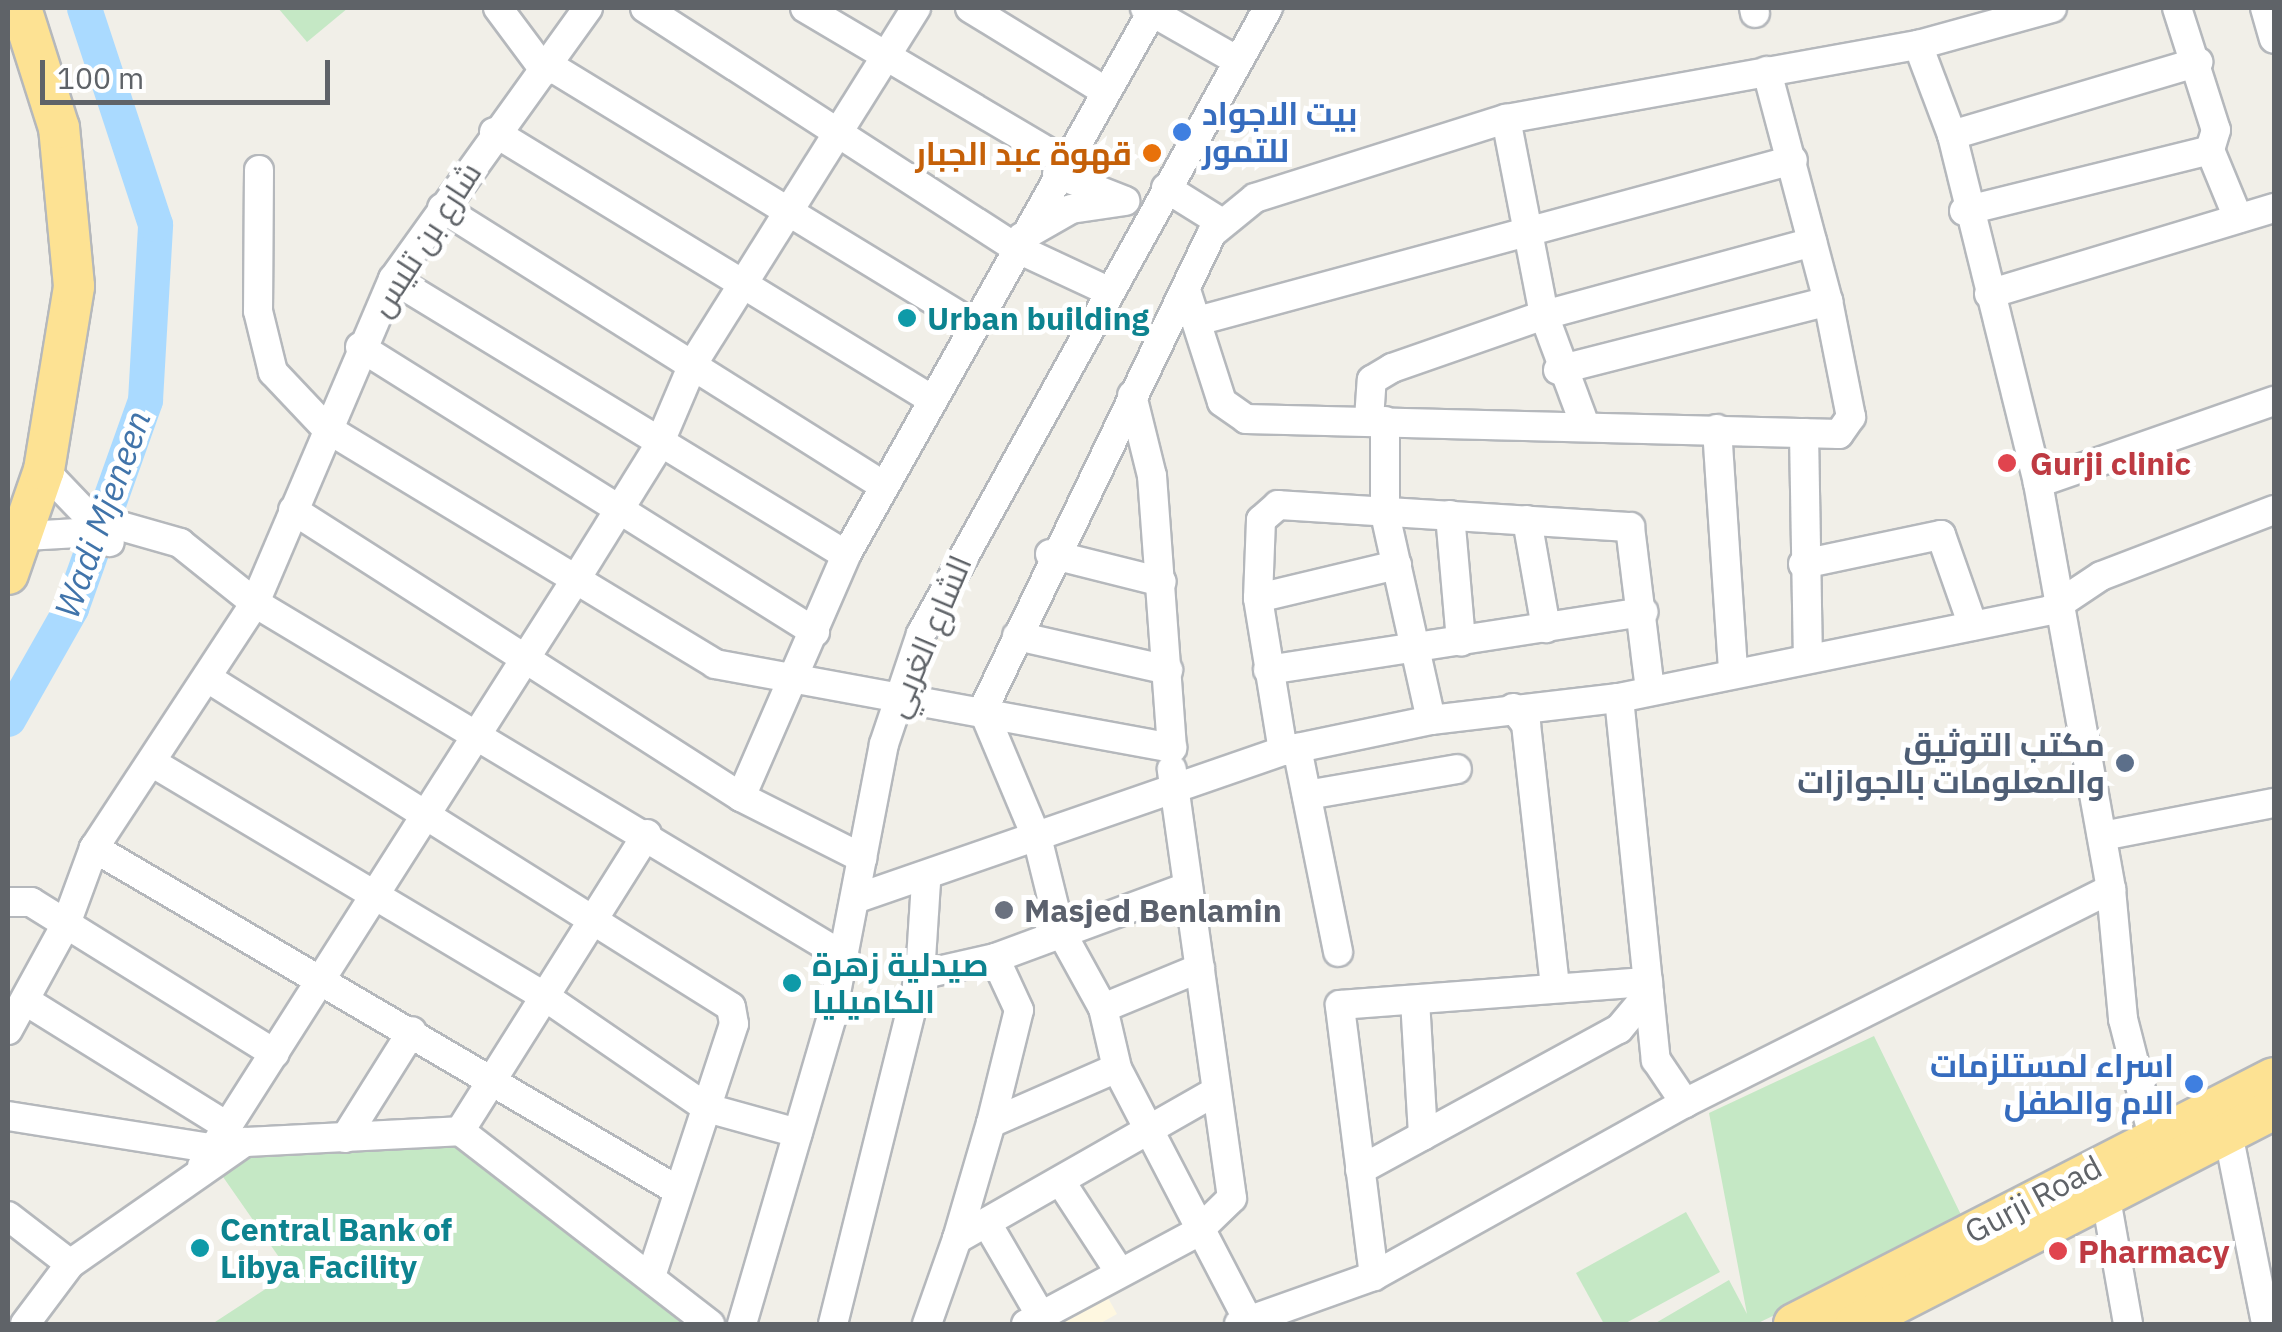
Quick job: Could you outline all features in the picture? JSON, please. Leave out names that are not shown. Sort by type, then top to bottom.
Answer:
[{"type":"highway","points":[[13,550],[44,470],[67,365],[74,246],[59,128],[21,8]]},
{"type":"highway","name":"Gurji Road","points":[[1794,1324],[2153,1136],[2274,1078]]},
{"type":"highway","name":"Gurji Road","points":[[1856,1324],[2274,1110]]},
{"type":"street","points":[[498,8],[548,68],[785,216],[973,324]]},
{"type":"street","name":"شارع بن تليس","points":[[8,1030],[66,924],[94,848],[154,763],[255,603],[360,346],[393,279],[494,132],[548,68],[588,8]]},
{"type":"street","points":[[644,8],[1019,243],[1106,290]]},
{"type":"street","points":[[805,8],[888,56],[1060,168],[1149,217]]},
{"type":"street","points":[[25,1324],[70,1264],[212,1146],[275,1054],[576,580],[619,509],[694,362],[745,286],[837,126],[888,56],[916,8]]},
{"type":"street","points":[[970,8],[1106,91]]},
{"type":"street","name":"الشارع الغربي","points":[[742,1324],[845,957],[898,693],[963,550],[1268,8]]},
{"type":"street","points":[[2052,8],[1918,45],[1506,118],[1255,198],[1219,221],[1186,293],[1131,392],[1050,554],[983,710],[1038,841],[1060,930],[1103,1008],[1117,1068],[1196,1233],[1245,1323],[1374,1276],[1685,1103],[2111,889]]},
{"type":"street","points":[[2177,8],[2198,62],[2216,130],[2210,150],[2238,218]]},
{"type":"street","points":[[2265,8],[2274,38]]},
{"type":"street","points":[[741,797],[846,555],[1150,9],[1236,60]]},
{"type":"street","points":[[1918,45],[1952,135],[1964,211],[2038,483],[2111,889],[2124,1019],[2153,1136]]},
{"type":"street","points":[[1952,135],[2198,62]]},
{"type":"street","points":[[1186,293],[1201,320],[1222,402],[1236,414],[1839,434],[1850,417],[1828,302],[1767,71]]},
{"type":"street","points":[[1506,118],[1535,234],[1544,315],[1558,370],[1586,425]]},
{"type":"street","points":[[494,132],[931,400]]},
{"type":"street","points":[[1964,211],[2210,150]]},
{"type":"street","points":[[1201,320],[1535,234],[1792,160]]},
{"type":"street","points":[[259,170],[261,345],[273,372],[326,428],[702,660],[898,693],[1172,748]]},
{"type":"street","points":[[1166,188],[1219,221]]},
{"type":"street","points":[[1019,243],[1071,209],[1125,201]]},
{"type":"street","points":[[442,208],[694,362],[884,486]]},
{"type":"street","points":[[1989,294],[2274,208]]},
{"type":"street","points":[[1431,720],[1385,514],[1377,420],[1369,389],[1380,374],[1544,315],[1812,242]]},
{"type":"street","points":[[393,279],[659,435],[846,555]]},
{"type":"street","points":[[1558,370],[1828,302]]},
{"type":"street","points":[[360,346],[815,632]]},
{"type":"street","points":[[988,1225],[1033,1320],[1119,1270],[1196,1233],[1232,1198],[1213,1093],[1200,968],[1172,788],[1168,670],[1152,476],[1131,392]]},
{"type":"street","points":[[2038,483],[2274,401]]},
{"type":"street","points":[[1716,429],[1733,673]]},
{"type":"street","points":[[1804,433],[1803,564],[1808,655]]},
{"type":"street","points":[[44,470],[84,525]]},
{"type":"street","points":[[1338,952],[1307,795],[1268,670],[1258,598],[1261,520],[1271,506],[1630,526],[1644,612],[1650,690]]},
{"type":"street","points":[[293,510],[741,797],[862,858]]},
{"type":"street","points":[[855,899],[926,881],[1172,788],[1290,749],[1431,720],[1619,698],[1808,655],[1973,626],[2061,604],[2101,576],[2274,510]]},
{"type":"street","points":[[1450,514],[1462,642]]},
{"type":"street","points":[[1527,520],[1546,628]]},
{"type":"street","points":[[13,550],[84,525],[204,563],[255,603],[479,732],[845,957]]},
{"type":"street","points":[[1803,564],[1941,535],[1973,626]]},
{"type":"street","points":[[1050,554],[1162,582]]},
{"type":"street","points":[[1258,598],[1398,565]]},
{"type":"street","points":[[1268,670],[1413,644],[1462,642],[1644,612]]},
{"type":"street","points":[[1017,636],[1168,670]]},
{"type":"street","points":[[209,679],[428,817],[598,917],[731,1007],[708,1108],[677,1190],[651,1278]]},
{"type":"street","points":[[1619,698],[1656,1060],[1685,1103]]},
{"type":"street","points":[[1513,708],[1529,744],[1555,986]]},
{"type":"street","points":[[154,763],[547,998],[708,1108],[798,1133]]},
{"type":"street","points":[[1307,795],[1457,769]]},
{"type":"street","points":[[2102,836],[2274,804]]},
{"type":"street","points":[[460,1131],[647,834]]},
{"type":"street","points":[[94,848],[323,977],[492,1083],[677,1190]]},
{"type":"street","points":[[834,1324],[914,1028],[926,881]]},
{"type":"street","points":[[920,975],[995,958],[1060,930],[1187,888]]},
{"type":"street","points":[[8,902],[31,902],[275,1054]]},
{"type":"street","points":[[927,1324],[958,1239],[1019,1010],[995,958]]},
{"type":"street","points":[[1103,1008],[1200,968]]},
{"type":"street","points":[[1374,1276],[1337,1012],[1555,986],[1649,987]]},
{"type":"street","points":[[1360,1170],[1619,1029],[1649,987]]},
{"type":"street","points":[[26,1000],[212,1146]]},
{"type":"street","points":[[1415,1000],[1424,1136]]},
{"type":"street","points":[[345,1138],[412,1031]]},
{"type":"street","points":[[991,1122],[1117,1068]]},
{"type":"street","points":[[958,1239],[1149,1134],[1213,1093]]},
{"type":"street","points":[[8,1116],[212,1146],[460,1131],[710,1324]]},
{"type":"street","points":[[2228,1132],[2263,1247],[2266,1324]]},
{"type":"street","points":[[1061,1182],[1119,1270]]},
{"type":"street","points":[[2105,1194],[2128,1324]]},
{"type":"street","points":[[8,1216],[70,1264]]},
{"type":"shaded area","points":[[1102,1287],[1117,1314],[1099,1324],[1055,1324],[1051,1317]]},
{"type":"green space","points":[[278,8],[348,8],[307,42]]},
{"type":"green space","points":[[1874,1036],[1965,1223],[1756,1324],[1654,1324],[1729,1280],[1747,1314],[1709,1113]]},
{"type":"green space","points":[[454,1139],[687,1324],[212,1324],[290,1273],[221,1174],[261,1151]]},
{"type":"green space","points":[[1686,1212],[1720,1272],[1624,1324],[1604,1324],[1576,1273]]},
{"type":"waterway","name":"Wadi Mjeneen","points":[[8,719],[71,608],[145,400],[155,224],[84,8]]},
{"type":"place","name":"بيت الاجواد للتمور","points":[[1182,132]]},
{"type":"place","name":"قهوة عبد الجبار","points":[[1152,153]]},
{"type":"place","name":"Urban building","points":[[907,318]]},
{"type":"place","name":"Gurji clinic","points":[[2007,463]]},
{"type":"place","name":"مكتب التوثيق والمعلومات بالجوازات","points":[[2125,763]]},
{"type":"place","name":"Masjed Benlamin","points":[[1004,910]]},
{"type":"place","name":"صيدلية زهرة الكاميليا","points":[[792,983]]},
{"type":"place","name":"اسراء لمستلزمات الام والطفل","points":[[2194,1084]]},
{"type":"place","name":"Central Bank of Libya Facility","points":[[200,1248]]},
{"type":"place","name":"Pharmacy","points":[[2058,1251]]}]
